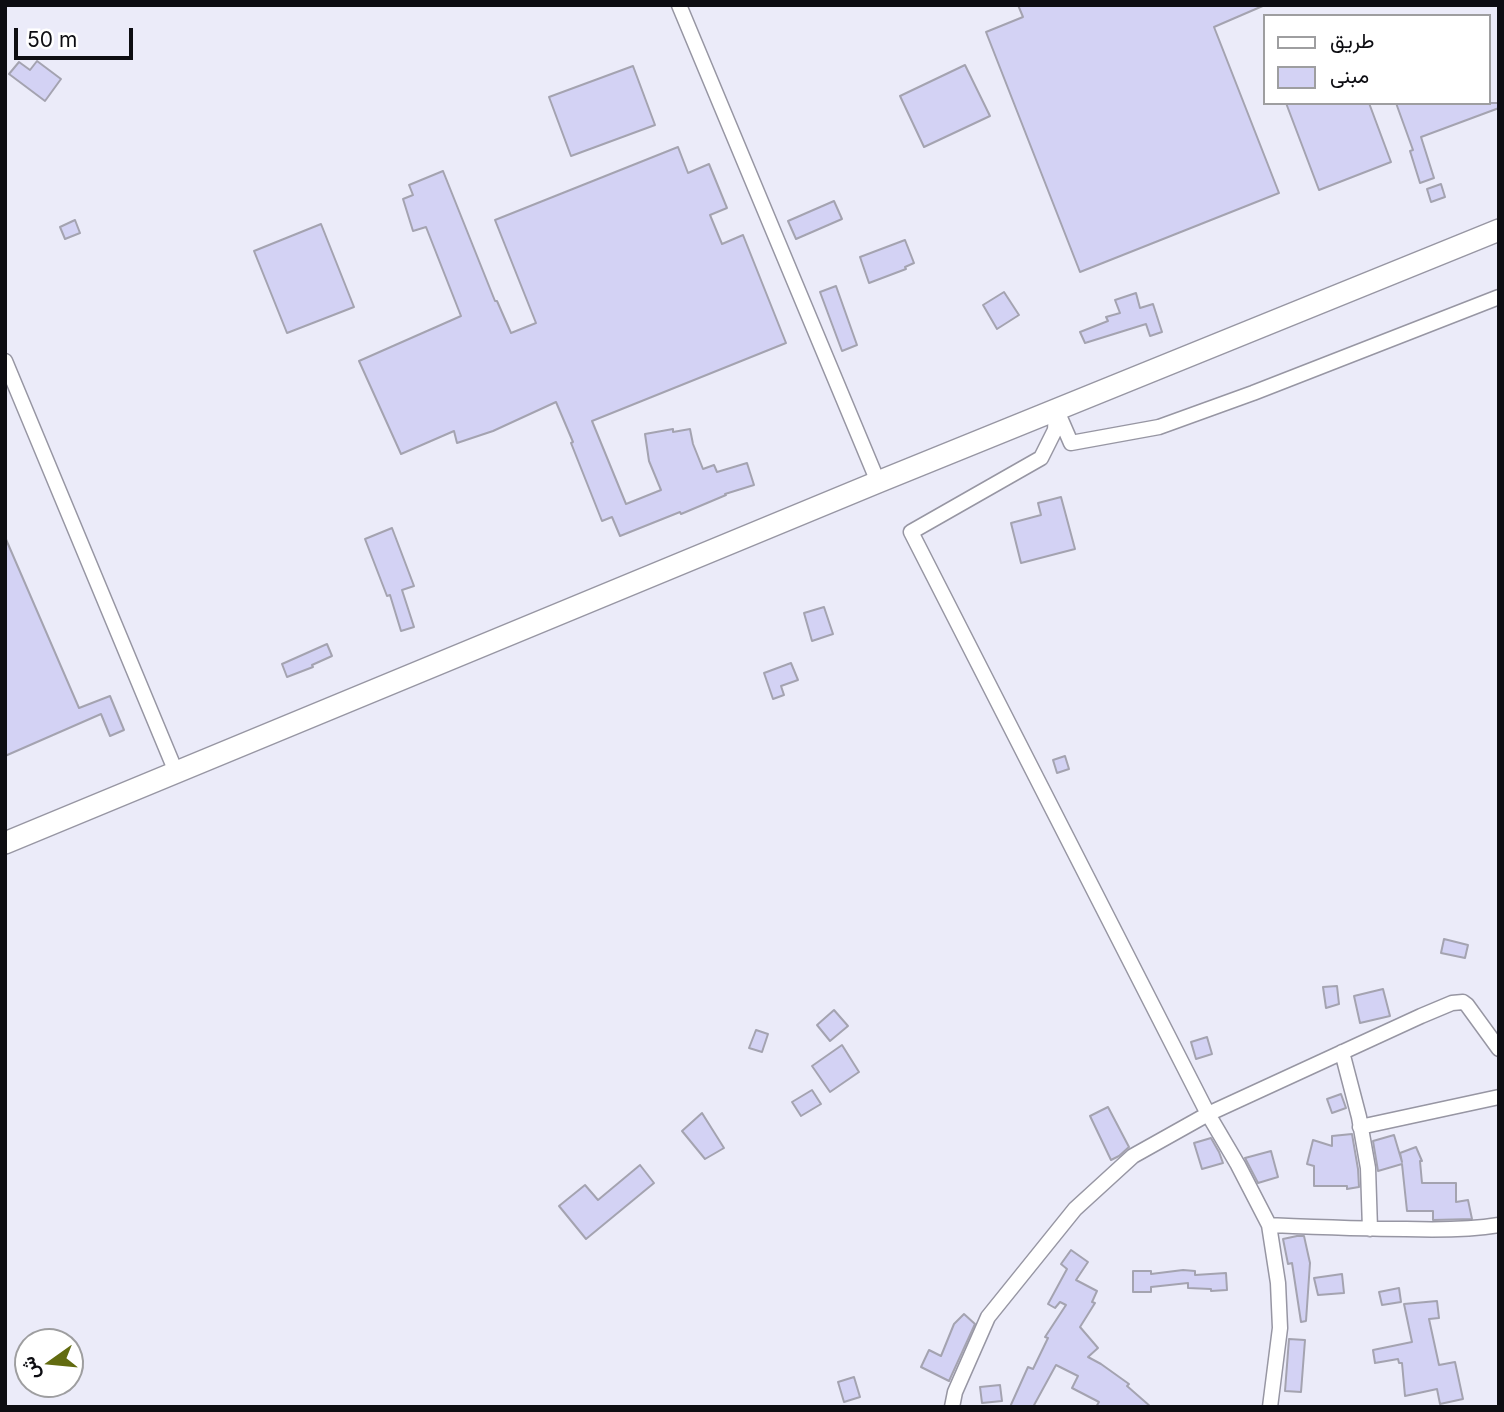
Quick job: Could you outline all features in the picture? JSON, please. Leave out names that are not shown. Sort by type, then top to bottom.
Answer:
[{"type":"street","points":[[679,5],[878,482]]},
{"type":"street","points":[[5,843],[878,482],[1499,230]]},
{"type":"street","points":[[1056,410],[1071,443],[1158,427],[1499,297]]},
{"type":"street","points":[[5,361],[176,772]]},
{"type":"street","points":[[1056,410],[1055,430],[1041,458],[911,532],[1208,1114],[1269,1225],[1278,1283],[1280,1328],[1270,1407]]},
{"type":"street","points":[[952,1407],[955,1392],[988,1317],[1075,1209],[1133,1156],[1208,1114],[1459,1001],[1471,1009],[1499,1049]]},
{"type":"street","points":[[1342,1052],[1368,1168],[1370,1229]]},
{"type":"street","points":[[1360,1128],[1499,1097]]},
{"type":"street","points":[[1269,1225],[1446,1230],[1499,1225]]},
{"type":"building","points":[[1018,5],[1265,5],[1214,27],[1279,193],[1080,272],[986,32],[1023,17]]},
{"type":"building","points":[[37,61],[61,79],[45,101],[9,74],[19,62],[30,70]]},
{"type":"building","points":[[965,65],[990,116],[924,147],[900,96]]},
{"type":"building","points":[[633,66],[655,125],[571,156],[549,97]]},
{"type":"building","points":[[1499,103],[1499,108],[1421,137],[1434,178],[1420,183],[1410,151],[1413,150],[1397,105]]},
{"type":"building","points":[[1287,105],[1370,105],[1391,162],[1319,190]]},
{"type":"building","points":[[678,147],[688,173],[709,164],[727,208],[710,215],[722,244],[743,235],[786,343],[592,421],[626,504],[661,490],[649,461],[645,434],[673,429],[673,432],[690,429],[703,469],[714,465],[717,472],[747,463],[754,485],[620,536],[612,517],[602,521],[556,402],[493,431],[457,443],[454,431],[401,454],[359,361],[461,316],[426,227],[413,231],[403,199],[413,195],[409,185],[443,171],[495,301],[511,333],[536,323],[495,220]]},
{"type":"building","points":[[1441,184],[1445,197],[1431,202],[1427,189]]},
{"type":"building","points":[[834,201],[842,219],[796,239],[788,221]]},
{"type":"building","points":[[75,220],[80,233],[65,239],[60,227]]},
{"type":"building","points":[[321,224],[354,307],[287,333],[254,251]]},
{"type":"building","points":[[905,240],[914,263],[905,267],[906,269],[869,283],[860,257]]},
{"type":"building","points":[[836,286],[857,345],[842,351],[820,292]]},
{"type":"building","points":[[1004,292],[1019,315],[997,329],[983,305]]},
{"type":"building","points":[[1136,293],[1140,308],[1153,304],[1162,332],[1150,336],[1146,324],[1085,343],[1080,332],[1108,321],[1106,317],[1120,313],[1115,300]]},
{"type":"building","points":[[1061,497],[1075,549],[1021,563],[1011,523],[1041,515],[1038,503]]},
{"type":"building","points":[[392,528],[414,586],[402,590],[414,627],[401,631],[390,595],[387,596],[365,539]]},
{"type":"building","points":[[5,537],[79,708],[110,696],[124,730],[110,736],[101,714],[5,756]]},
{"type":"building","points":[[824,607],[833,634],[812,641],[804,613]]},
{"type":"building","points":[[327,644],[332,656],[287,677],[282,664]]},
{"type":"building","points":[[791,663],[798,680],[781,686],[784,695],[773,699],[764,673]]},
{"type":"building","points":[[1065,756],[1069,769],[1057,773],[1053,760]]},
{"type":"building","points":[[1444,939],[1468,945],[1465,958],[1441,953]]},
{"type":"building","points":[[1337,986],[1339,1004],[1326,1008],[1323,987]]},
{"type":"building","points":[[1383,989],[1390,1016],[1360,1023],[1354,996]]},
{"type":"building","points":[[834,1010],[848,1026],[830,1041],[817,1025]]},
{"type":"building","points":[[756,1030],[768,1034],[762,1052],[749,1048]]},
{"type":"building","points":[[1207,1037],[1212,1054],[1196,1059],[1191,1042]]},
{"type":"building","points":[[842,1045],[859,1072],[830,1092],[812,1066]]},
{"type":"building","points":[[812,1090],[821,1104],[801,1116],[792,1102]]},
{"type":"building","points":[[1341,1094],[1346,1108],[1332,1113],[1327,1099]]},
{"type":"building","points":[[1108,1107],[1129,1147],[1111,1160],[1090,1116]]},
{"type":"building","points":[[702,1113],[724,1148],[705,1159],[682,1131]]},
{"type":"building","points":[[1352,1134],[1359,1187],[1347,1189],[1347,1186],[1314,1186],[1314,1166],[1307,1164],[1313,1140],[1332,1146],[1332,1136]]},
{"type":"building","points":[[1394,1135],[1402,1162],[1400,1153],[1416,1147],[1422,1161],[1422,1183],[1456,1183],[1456,1202],[1468,1200],[1472,1219],[1433,1220],[1433,1211],[1407,1211],[1402,1164],[1378,1171],[1373,1141]]},
{"type":"building","points":[[1211,1138],[1223,1163],[1202,1169],[1194,1143]]},
{"type":"building","points":[[1271,1151],[1278,1177],[1258,1183],[1245,1158]]},
{"type":"building","points":[[640,1165],[654,1183],[586,1239],[559,1206],[585,1185],[598,1200]]},
{"type":"building","points":[[1304,1236],[1310,1263],[1306,1321],[1301,1322],[1292,1263],[1288,1264],[1283,1239]]},
{"type":"building","points":[[1071,1250],[1088,1262],[1076,1280],[1097,1291],[1092,1302],[1095,1303],[1080,1327],[1098,1348],[1088,1357],[1129,1384],[1127,1386],[1151,1407],[1096,1407],[1099,1402],[1072,1388],[1078,1376],[1056,1365],[1033,1407],[1010,1407],[1028,1367],[1033,1369],[1048,1338],[1045,1337],[1066,1305],[1060,1302],[1055,1308],[1048,1304],[1067,1269],[1061,1264]]},
{"type":"building","points":[[1133,1271],[1151,1271],[1151,1274],[1195,1271],[1195,1275],[1226,1273],[1227,1290],[1188,1288],[1188,1283],[1151,1287],[1151,1292],[1133,1292]]},
{"type":"building","points":[[1342,1274],[1344,1293],[1318,1295],[1314,1278]]},
{"type":"building","points":[[1399,1288],[1401,1302],[1382,1305],[1379,1292]]},
{"type":"building","points":[[1437,1301],[1439,1318],[1429,1319],[1439,1365],[1455,1362],[1463,1399],[1440,1404],[1437,1389],[1405,1396],[1402,1363],[1399,1363],[1398,1359],[1375,1363],[1373,1350],[1412,1342],[1404,1304]]},
{"type":"building","points":[[964,1314],[975,1324],[949,1381],[921,1367],[929,1350],[941,1356],[954,1324]]},
{"type":"building","points":[[1289,1339],[1305,1340],[1301,1392],[1285,1391]]},
{"type":"building","points":[[854,1377],[860,1397],[844,1402],[838,1382]]},
{"type":"building","points":[[1000,1385],[1002,1401],[982,1403],[980,1387]]}]
